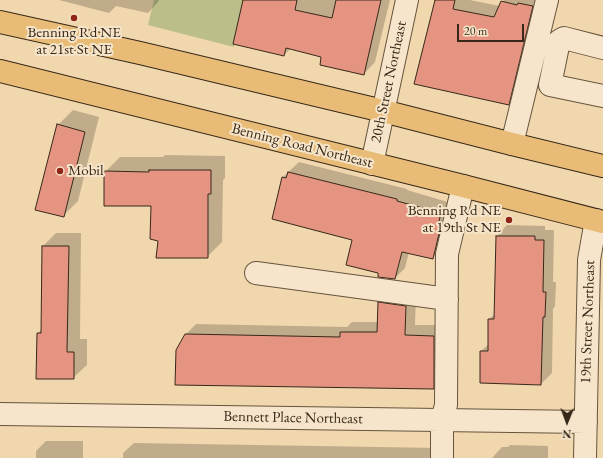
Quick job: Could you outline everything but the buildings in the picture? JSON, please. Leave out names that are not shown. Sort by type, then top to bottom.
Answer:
[{"type":"main road","points":[[0,22],[102,44],[383,111],[603,166]]},
{"type":"main road","name":"Benning Road Northeast","points":[[0,71],[372,164],[601,218]]},
{"type":"street","name":"20th Street Northeast","points":[[372,164],[407,0]]},
{"type":"street","points":[[512,144],[547,0]]},
{"type":"street","points":[[603,48],[564,38],[559,41],[550,84],[603,96]]},
{"type":"street","points":[[534,54],[556,59]]},
{"type":"street","points":[[442,458],[442,420],[446,405],[447,254],[463,186]]},
{"type":"street","name":"19th Street Northeast","points":[[585,458],[586,422],[595,344],[589,260],[601,218]]},
{"type":"street","points":[[256,273],[447,299]]},
{"type":"street","name":"Bennett Place Northeast","points":[[0,414],[586,422]]},
{"type":"green space","points":[[154,0],[246,0],[234,47],[148,25]]},
{"type":"place","name":"Benning Rd NE at 21st St NE","points":[[74,18]]},
{"type":"place","name":"Mobil","points":[[60,171]]},
{"type":"place","name":"Benning Rd NE at 19th St NE","points":[[509,220]]}]
